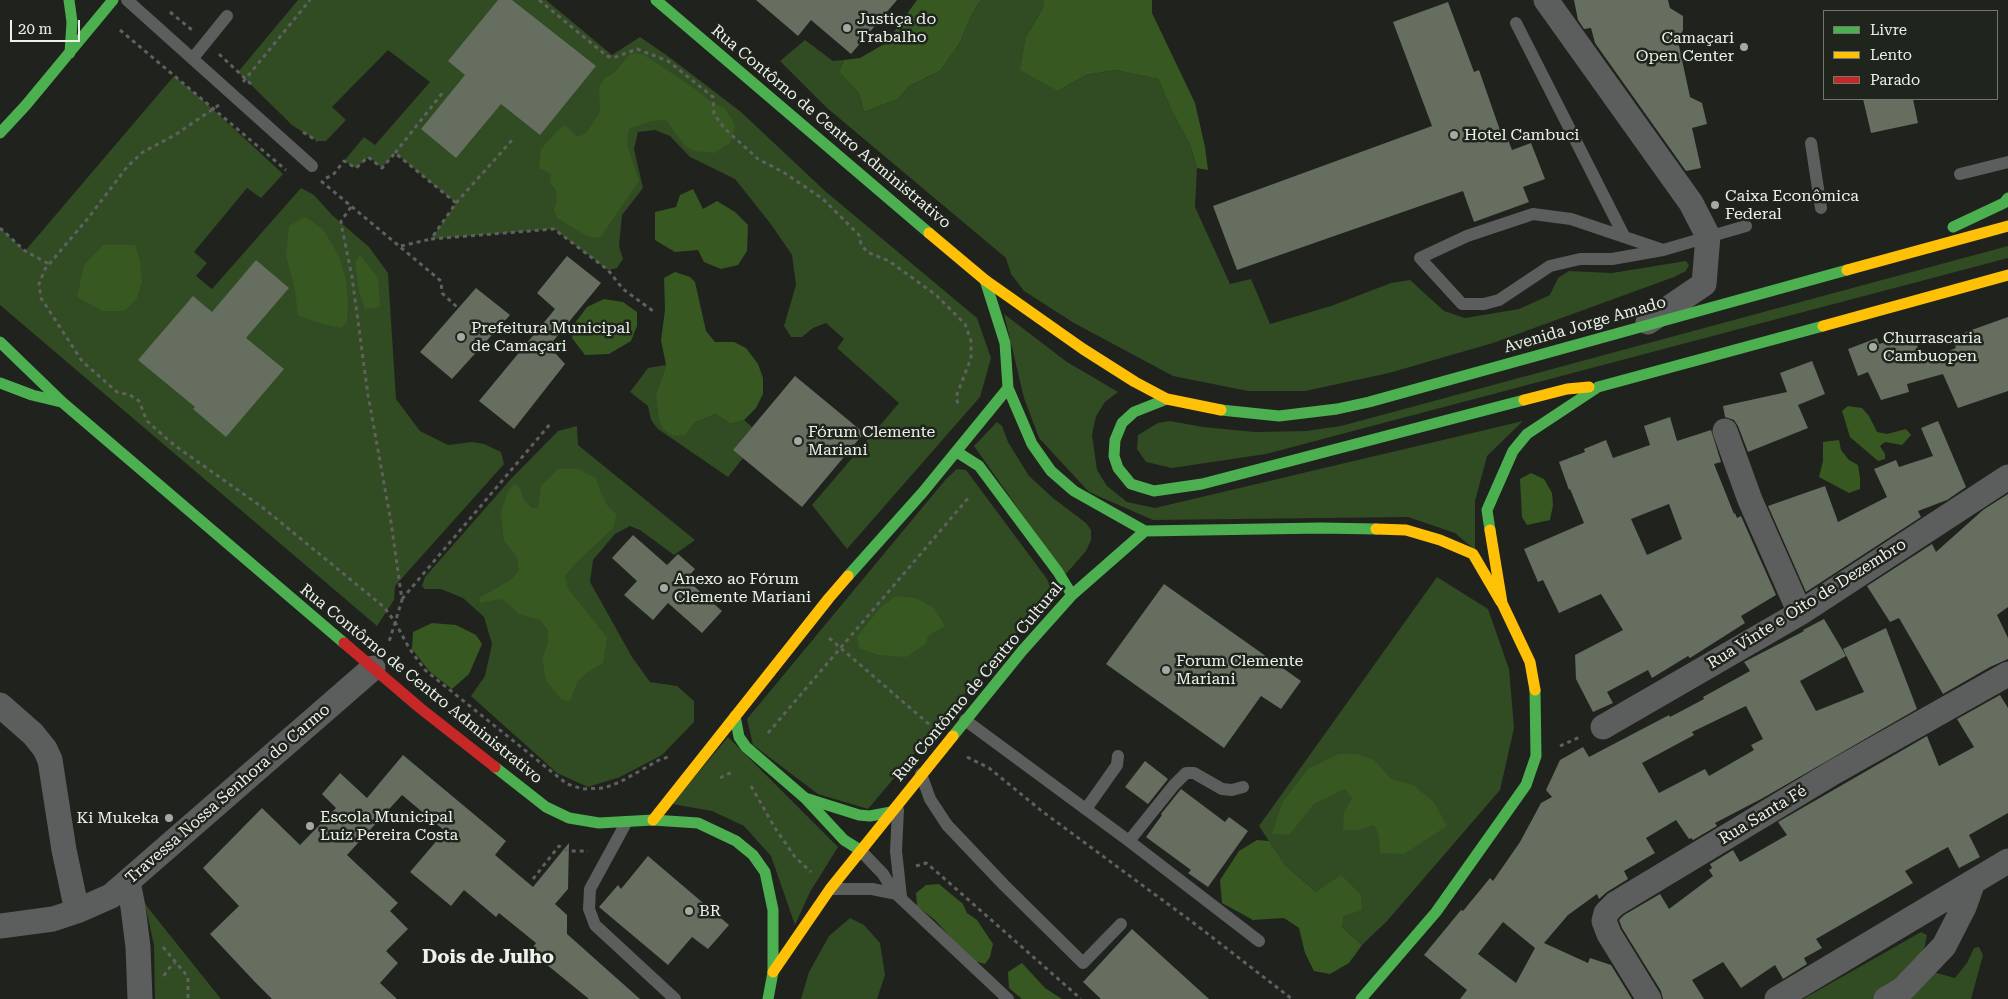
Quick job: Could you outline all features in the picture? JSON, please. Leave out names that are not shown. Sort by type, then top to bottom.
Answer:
[{"type":"main road","points":[[69,0],[72,22],[70,53]]},
{"type":"main road","points":[[0,133],[26,105],[113,0]]},
{"type":"main road","name":"Rua Contôrno de Centro Administrativo","points":[[656,0],[985,280],[1083,349],[1135,382],[1167,399]]},
{"type":"main road","points":[[1943,230],[1969,221],[2004,203],[2008,198]]},
{"type":"main road","name":"Avenida Jorge Amado","points":[[1167,399],[1206,408],[1279,416],[1338,409],[2008,226]]},
{"type":"main road","points":[[1706,308],[1761,284],[1840,260]]},
{"type":"main road","points":[[1167,399],[1134,412],[1122,423],[1115,440],[1114,456],[1118,468],[1131,484],[1154,490],[1202,484],[1567,388],[1598,387],[2008,275]]},
{"type":"main road","points":[[985,280],[1005,343],[1008,388],[1032,444],[1051,471],[1074,491],[1145,531],[1322,528],[1406,530],[1440,540],[1473,554],[1502,603],[1530,662],[1536,696],[1536,756],[1526,785],[1436,912],[1362,999]]},
{"type":"main road","name":"Rua Contôrno de Centro Administrativo","points":[[0,342],[62,402],[420,708],[546,807],[569,818],[599,823],[653,820]]},
{"type":"main road","points":[[0,383],[32,395],[62,402]]},
{"type":"main road","points":[[1502,603],[1487,510],[1503,473],[1513,451],[1527,434],[1598,387]]},
{"type":"main road","points":[[653,820],[829,598],[957,452],[1008,388]]},
{"type":"main road","points":[[957,452],[979,466],[1058,572],[1072,594]]},
{"type":"main road","name":"Rua Contôrno de Centro Cultural","points":[[773,972],[830,889],[965,720],[1072,594],[1145,531]]},
{"type":"main road","points":[[734,716],[739,737],[752,753],[805,798],[844,840],[860,850]]},
{"type":"main road","points":[[805,798],[859,815],[870,816],[894,807]]},
{"type":"main road","name":"Rua Contôrno de Centro Cultural","points":[[653,820],[698,823],[716,830],[736,841],[753,855],[765,872],[773,910],[773,972],[768,999]]},
{"type":"street","points":[[1546,0],[1686,197],[1708,236],[1704,284],[1640,328]]},
{"type":"street","points":[[1725,431],[1750,500],[1800,613]]},
{"type":"street","name":"Rua Vinte e Oito de Dezembro","points":[[1603,727],[1800,613],[2008,477]]},
{"type":"street","name":"Travessa Nossa Senhora do Carmo","points":[[0,926],[53,919],[77,912],[111,896],[374,668]]},
{"type":"street","name":"Rua Santa Fé","points":[[1649,999],[1609,934],[1604,921],[1606,913],[1615,904],[1834,772],[2008,674]]},
{"type":"street","points":[[0,705],[33,734],[45,749],[50,760],[64,850],[77,912]]},
{"type":"street","points":[[1777,999],[2008,861]]},
{"type":"street","points":[[128,882],[134,907],[140,999]]},
{"type":"street","points":[[1886,999],[1903,989],[1944,946],[1964,907],[1973,882]]},
{"type":"lane","points":[[126,0],[312,166]]},
{"type":"lane","points":[[193,58],[227,16]]},
{"type":"lane","points":[[1516,23],[1624,236]]},
{"type":"lane","points":[[1811,142],[1821,208]]},
{"type":"lane","points":[[1960,174],[2008,162]]},
{"type":"lane","points":[[1663,250],[1570,219],[1533,214],[1467,236],[1420,258],[1462,304],[1484,304],[1499,300],[1550,266],[1580,259],[1612,259],[1663,250],[1746,226]]},
{"type":"lane","points":[[965,720],[1130,841],[1259,941]]},
{"type":"lane","points":[[1086,809],[1113,772],[1117,765],[1118,756]]},
{"type":"lane","points":[[1130,841],[1174,785],[1186,773],[1194,773],[1222,789],[1232,790],[1243,787]]},
{"type":"lane","points":[[921,774],[930,799],[947,825],[1004,885],[1083,963],[1121,924]]},
{"type":"lane","points":[[894,807],[898,895]]},
{"type":"lane","points":[[626,823],[590,889],[589,909],[595,925],[675,999]]},
{"type":"lane","points":[[860,850],[883,874],[898,895],[1008,999]]},
{"type":"lane","points":[[830,889],[872,889],[898,895]]},
{"type":"path","points":[[310,0],[232,94],[214,109],[175,135],[143,152],[127,167],[49,264],[39,284],[40,298],[82,361],[117,392],[139,401],[147,421],[174,445],[262,507],[384,607],[425,670],[567,784],[583,789],[604,788],[620,782],[659,760],[668,758],[676,762]]},
{"type":"path","points":[[539,0],[607,56],[613,58],[637,49],[668,61],[713,97],[714,114],[725,129],[758,159],[783,172],[822,199],[859,235],[861,244],[867,252],[889,261],[936,295],[965,324],[971,341],[971,358],[956,397],[960,412]]},
{"type":"path","points":[[100,16],[122,31],[286,170]]},
{"type":"path","points":[[344,161],[356,168],[368,157],[382,168],[444,91]]},
{"type":"path","points":[[431,239],[456,204],[513,139]]},
{"type":"path","points":[[395,153],[456,204]]},
{"type":"path","points":[[320,180],[441,281],[442,294],[458,308]]},
{"type":"path","points":[[351,207],[342,221],[342,228],[352,277],[368,396],[391,522],[402,600]]},
{"type":"path","points":[[0,228],[24,251],[49,264]]},
{"type":"path","points":[[400,246],[431,239],[554,229],[608,270],[622,289],[653,311]]},
{"type":"path","points":[[390,642],[402,600],[550,423]]},
{"type":"path","points":[[716,779],[728,775],[742,766],[840,648],[987,477]]},
{"type":"path","points":[[826,636],[930,725],[925,732]]},
{"type":"path","points":[[1536,756],[1603,727]]},
{"type":"path","points":[[966,757],[989,768],[1043,812],[1195,924],[1292,999]]},
{"type":"path","points":[[742,766],[752,789],[775,828],[795,857],[813,874]]},
{"type":"path","points":[[533,879],[558,846],[568,851],[588,851]]},
{"type":"path","points":[[913,868],[926,863],[930,866],[1081,999]]},
{"type":"path","points":[[161,945],[188,977],[188,999]]},
{"type":"green space","points":[[298,0],[546,0],[612,55],[640,37],[741,112],[825,191],[977,318],[991,358],[980,397],[847,549],[812,505],[899,403],[837,348],[844,339],[826,323],[813,328],[802,337],[791,337],[784,326],[796,285],[792,255],[770,223],[735,179],[690,157],[670,136],[655,130],[638,132],[634,149],[643,188],[622,215],[619,246],[623,259],[617,268],[608,270],[554,229],[431,239],[456,203],[395,153],[382,168],[369,157],[356,168],[344,161],[364,137],[375,145],[430,82],[388,50],[332,107],[346,120],[326,141],[317,141],[292,125],[238,72]]},
{"type":"green space","points":[[917,0],[981,0],[972,14],[959,44],[940,71],[909,86],[898,99],[864,112],[859,93],[839,72],[844,60],[860,58],[886,43]]},
{"type":"green space","points":[[981,0],[1044,0],[1044,6],[1026,37],[1058,91],[1086,75],[1115,70],[1158,79],[1191,147],[1197,168],[1195,207],[1230,284],[1251,279],[1270,324],[1331,306],[1391,283],[1410,280],[1444,311],[1465,318],[1519,309],[1550,295],[1558,278],[1569,271],[1612,273],[1686,261],[1689,265],[1686,271],[1674,277],[1493,343],[1389,373],[1305,391],[1248,391],[1173,376],[1074,323],[1024,291],[1011,274],[1006,258],[827,108],[780,61],[805,40],[833,61],[844,60],[839,72],[859,93],[864,112],[898,99],[909,86],[940,71],[959,44],[972,14]]},
{"type":"green space","points":[[1044,0],[1152,0],[1152,13],[1195,103],[1208,170],[1197,168],[1191,147],[1158,79],[1115,70],[1086,75],[1058,91],[1020,70],[1026,37],[1044,6]]},
{"type":"green space","points":[[631,53],[643,54],[695,89],[712,103],[725,108],[735,125],[730,143],[714,153],[694,151],[685,146],[666,120],[651,121],[629,129],[627,144],[639,181],[600,238],[587,236],[557,218],[554,210],[557,200],[556,190],[550,183],[551,174],[539,168],[541,149],[560,128],[566,126],[578,137],[586,133],[600,112],[599,87],[605,78],[614,73]]},
{"type":"green space","points":[[174,76],[283,174],[261,198],[247,188],[194,252],[207,263],[196,276],[212,289],[301,188],[314,195],[332,215],[369,247],[388,273],[396,399],[420,431],[448,445],[472,442],[484,444],[501,452],[504,464],[395,586],[394,600],[377,626],[0,305],[0,228],[25,251]]},
{"type":"green space","points":[[693,189],[703,209],[717,201],[735,212],[748,225],[747,251],[738,265],[721,269],[704,262],[698,250],[675,252],[655,240],[655,212],[676,207],[680,195]]},
{"type":"green space","points":[[305,217],[323,229],[339,256],[346,280],[348,304],[347,321],[342,328],[322,324],[298,315],[295,290],[286,255],[289,226]]},
{"type":"green space","points":[[103,245],[135,245],[140,260],[142,281],[137,299],[124,311],[102,311],[77,297],[84,265]]},
{"type":"green space","points":[[2008,246],[2008,258],[1266,454],[1172,468],[1146,462],[1137,449],[1138,435],[1158,423],[1170,421],[1203,427],[1255,432],[1306,431],[1341,426]]},
{"type":"green space","points":[[360,255],[378,278],[380,307],[365,309],[359,292],[355,262]]},
{"type":"green space","points":[[675,272],[690,277],[695,282],[706,331],[715,342],[734,342],[746,348],[758,364],[763,378],[763,394],[756,408],[744,420],[730,424],[716,414],[694,423],[685,435],[673,436],[664,430],[659,420],[656,394],[666,365],[661,340],[665,310],[664,278]]},
{"type":"green space","points":[[604,299],[623,302],[637,312],[637,326],[631,341],[609,354],[585,355],[572,338],[575,323],[587,307]]},
{"type":"green space","points":[[1004,314],[1067,362],[1118,392],[1105,402],[1096,416],[1092,435],[1097,470],[1107,486],[1127,502],[1155,508],[1523,421],[1487,456],[1475,501],[1475,550],[1455,533],[1408,517],[1153,520],[1089,492],[1039,438],[1024,398]]},
{"type":"green space","points":[[666,365],[656,394],[694,423],[716,414],[730,424],[744,420],[752,427],[733,450],[743,458],[728,477],[658,429],[651,420],[648,406],[630,392],[648,368]]},
{"type":"green space","points":[[1848,406],[1862,408],[1869,416],[1877,432],[1887,434],[1906,429],[1911,435],[1902,445],[1885,442],[1880,446],[1885,454],[1885,459],[1878,461],[1850,437],[1842,411]]},
{"type":"green space","points":[[997,422],[1002,426],[1008,442],[1029,476],[1053,498],[1086,523],[1091,530],[1091,540],[1086,551],[1065,575],[974,446]]},
{"type":"green space","points":[[577,426],[578,445],[695,540],[674,555],[640,530],[630,526],[615,534],[593,560],[590,582],[632,657],[650,682],[677,686],[694,701],[694,722],[662,755],[620,777],[588,787],[557,773],[471,696],[485,676],[492,644],[484,617],[463,598],[441,589],[425,589],[422,586],[425,577],[510,480],[558,431]]},
{"type":"green space","points":[[1839,440],[1841,450],[1849,460],[1858,465],[1860,489],[1849,493],[1819,477],[1823,461],[1823,442]]},
{"type":"green space","points":[[558,469],[578,469],[596,478],[607,505],[617,515],[613,528],[565,576],[568,589],[607,637],[603,663],[578,681],[570,701],[562,700],[546,681],[542,658],[548,644],[548,630],[540,620],[519,614],[508,603],[500,599],[480,603],[479,598],[512,579],[519,570],[517,557],[504,541],[501,512],[508,491],[515,484],[520,489],[524,500],[532,508],[538,508],[541,486]]},
{"type":"green space","points":[[957,469],[966,470],[1047,579],[1050,593],[868,809],[818,794],[753,745],[747,719],[946,479]]},
{"type":"green space","points":[[1531,473],[1544,479],[1552,493],[1553,505],[1550,520],[1527,525],[1522,517],[1520,479]]},
{"type":"green space","points":[[1437,577],[1488,609],[1509,669],[1514,728],[1500,790],[1387,921],[1362,945],[1342,927],[1344,916],[1285,865],[1259,826]]},
{"type":"green space","points":[[896,596],[916,598],[934,608],[945,626],[928,636],[926,644],[906,657],[878,655],[859,648],[857,637],[880,608]]},
{"type":"green space","points":[[432,623],[456,625],[476,635],[482,644],[469,674],[452,689],[429,671],[412,649],[413,632]]},
{"type":"green space","points":[[728,737],[838,847],[810,892],[795,925],[771,856],[744,826],[712,811],[672,804]]},
{"type":"green space","points":[[1339,754],[1357,754],[1374,760],[1391,779],[1413,785],[1434,802],[1447,826],[1404,854],[1380,853],[1379,835],[1374,825],[1359,830],[1343,830],[1344,813],[1352,798],[1345,789],[1314,804],[1289,835],[1272,834],[1282,803],[1308,769]]},
{"type":"green space","points":[[1257,840],[1269,841],[1285,865],[1316,892],[1341,875],[1361,895],[1362,910],[1344,916],[1342,927],[1362,945],[1349,963],[1330,974],[1314,971],[1305,953],[1299,928],[1284,918],[1253,920],[1222,903],[1220,880],[1239,851]]},
{"type":"green space","points":[[939,884],[963,904],[967,913],[977,920],[993,944],[990,957],[985,964],[971,960],[935,920],[917,906],[916,893],[926,885]]},
{"type":"green space","points":[[145,904],[221,999],[155,999],[154,945]]},
{"type":"green space","points":[[850,918],[864,925],[880,943],[885,975],[877,999],[801,999],[809,972],[829,936]]},
{"type":"green space","points":[[1921,932],[1927,935],[1925,946],[1918,960],[1933,972],[1955,978],[1967,963],[1974,948],[1979,947],[1983,955],[1971,999],[1803,999]]},
{"type":"green space","points":[[1022,963],[1045,988],[1062,999],[1022,999],[1009,988],[1008,972]]},
{"type":"building","points":[[498,0],[512,0],[596,66],[540,135],[501,104],[456,158],[421,129],[465,75],[448,61]]},
{"type":"building","name":"Justiça do Trabalho","points":[[756,0],[897,0],[851,54],[811,20],[798,36]]},
{"type":"building","name":"Camaçari Open Center","points":[[1574,0],[1668,0],[1670,8],[1683,16],[1683,30],[1678,41],[1690,97],[1702,103],[1707,124],[1692,128],[1701,168],[1686,171],[1595,43],[1591,28],[1584,29],[1578,20]]},
{"type":"building","name":"Hotel Cambuci","points":[[1448,2],[1474,72],[1479,70],[1502,136],[1506,134],[1512,150],[1531,143],[1545,179],[1523,187],[1529,202],[1474,222],[1463,191],[1237,270],[1213,206],[1432,126],[1393,22]]},
{"type":"building","points":[[1863,100],[1913,100],[1918,123],[1871,133]]},
{"type":"building","points":[[567,256],[601,283],[549,346],[565,364],[514,429],[479,401],[555,309],[537,293]]},
{"type":"building","points":[[256,260],[289,288],[246,338],[284,369],[226,437],[193,409],[195,407],[138,360],[193,296],[212,312]]},
{"type":"building","points":[[476,288],[510,315],[452,379],[420,352]]},
{"type":"building","points":[[2008,317],[2008,391],[1958,408],[1943,374],[1907,384],[1909,392],[1881,400],[1868,372],[1858,376],[1848,349],[1877,338],[1879,344],[1914,335],[1922,362],[1956,348],[1952,337]]},
{"type":"building","points":[[1812,361],[1825,394],[1798,405],[1808,428],[1748,452],[1738,426],[1734,420],[1725,417],[1723,406],[1787,392],[1780,373]]},
{"type":"building","name":"Fórum Clemente Mariani","points":[[795,376],[864,433],[802,507],[733,450]]},
{"type":"building","points":[[1670,417],[1677,441],[1711,430],[1721,462],[1714,464],[1734,514],[1737,518],[1741,516],[1776,595],[1741,616],[1745,623],[1690,658],[1688,656],[1652,678],[1648,670],[1607,692],[1613,703],[1593,712],[1576,679],[1575,655],[1623,630],[1601,594],[1559,613],[1543,580],[1538,582],[1524,549],[1584,523],[1559,462],[1585,452],[1584,449],[1606,440],[1613,458],[1650,445],[1644,426]],"holes":[[[1669,504],[1682,539],[1647,555],[1631,519]]]},
{"type":"building","points":[[1938,421],[1966,487],[1947,500],[1918,511],[1921,517],[1806,592],[1768,506],[1825,486],[1838,522],[1887,497],[1874,469],[1896,460],[1899,467],[1933,456],[1921,428]]},
{"type":"building","points":[[2008,494],[2008,607],[1997,615],[2008,638],[2008,659],[1943,694],[1899,618],[1890,622],[1867,586],[1932,544],[1936,552],[1983,510]]},
{"type":"building","name":"Anexo ao Fórum Clemente Mariani","points":[[633,535],[667,565],[678,554],[695,569],[686,579],[722,611],[702,633],[668,603],[653,620],[624,595],[637,581],[612,558]]},
{"type":"building","points":[[1164,584],[1301,681],[1281,709],[1261,696],[1224,748],[1106,664]]},
{"type":"building","points":[[1824,619],[1846,656],[1800,681],[1816,711],[1864,692],[1843,649],[1886,628],[1917,709],[1763,798],[1715,823],[1717,826],[1693,840],[1689,839],[1676,820],[1646,838],[1655,853],[1624,871],[1628,879],[1599,899],[1597,894],[1568,915],[1544,943],[1588,963],[1590,958],[1611,965],[1632,999],[1460,999],[1467,990],[1424,955],[1490,878],[1493,881],[1520,842],[1541,803],[1552,797],[1546,790],[1560,760],[1583,747],[1589,757],[1704,699],[1703,697],[1750,671],[1744,662]],"holes":[[[1746,706],[1763,739],[1751,745],[1754,750],[1709,776],[1705,769],[1659,793],[1642,763],[1694,735],[1692,732]],[[1503,922],[1535,948],[1516,983],[1478,954]]]},
{"type":"building","points":[[2000,695],[2008,708],[2008,813],[1969,835],[1980,857],[1959,868],[1948,847],[1905,871],[1913,883],[1816,939],[1822,948],[1804,958],[1807,964],[1783,979],[1775,965],[1741,988],[1723,962],[1692,980],[1704,999],[1663,999],[1661,991],[1622,928],[1619,920],[1624,915],[1660,894],[1669,909],[1713,876],[1709,870],[1712,868],[1710,864],[1733,850],[1740,862],[1787,835],[1778,822],[1927,736],[1939,766],[1974,747],[1957,719]]},
{"type":"building","points":[[403,755],[506,841],[495,855],[533,887],[569,843],[568,889],[555,904],[567,915],[567,934],[640,999],[589,999],[530,951],[536,943],[499,913],[496,917],[464,890],[451,906],[410,872],[445,831],[402,795],[347,855],[398,903],[390,911],[408,929],[386,951],[398,963],[380,983],[397,999],[272,999],[254,981],[210,934],[239,906],[203,868],[262,808],[300,845],[336,808],[322,794],[340,773],[367,798]]},
{"type":"building","points":[[1145,761],[1168,779],[1148,804],[1125,787]]},
{"type":"building","points":[[1181,789],[1225,822],[1229,817],[1248,831],[1208,887],[1188,873],[1191,870],[1146,837]]},
{"type":"building","name":"BR","points":[[648,856],[729,925],[708,949],[692,937],[668,965],[599,907],[618,885],[621,889]]},
{"type":"building","points":[[1132,929],[1209,999],[1101,999],[1083,982]]},
{"type":"traffic: fast","points":[[69,0],[72,22],[70,53]]},
{"type":"traffic: fast","points":[[0,133],[26,105],[113,0]]},
{"type":"traffic: fast","points":[[656,0],[929,233]]},
{"type":"traffic: fast","points":[[1953,227],[2004,203],[2008,198]]},
{"type":"traffic: fast","points":[[1221,410],[1279,416],[1337,409],[1369,402],[1847,270]]},
{"type":"traffic: fast","points":[[985,280],[1005,343],[1008,388],[1032,444],[1051,471],[1074,491],[1145,531]]},
{"type":"traffic: fast","points":[[1490,530],[1487,510],[1513,451],[1527,434],[1598,387],[1823,326]]},
{"type":"traffic: fast","points":[[0,342],[62,402],[344,643]]},
{"type":"traffic: fast","points":[[0,383],[32,395],[61,402]]},
{"type":"traffic: fast","points":[[848,576],[923,492],[1008,388]]},
{"type":"traffic: fast","points":[[1167,399],[1134,412],[1122,423],[1115,440],[1114,456],[1118,468],[1131,484],[1154,491],[1202,484],[1524,400]]},
{"type":"traffic: fast","points":[[957,452],[979,466],[1058,572],[1072,595]]},
{"type":"traffic: fast","points":[[953,736],[1022,651],[1072,595],[1145,531],[1376,529]]},
{"type":"traffic: fast","points":[[1361,999],[1436,912],[1526,785],[1536,756],[1535,690]]},
{"type":"traffic: fast","points":[[735,716],[739,737],[746,747],[805,798],[859,815],[870,816],[891,812]]},
{"type":"traffic: fast","points":[[495,767],[546,807],[569,818],[599,823],[653,820],[698,823],[736,841],[753,855],[765,872],[773,910],[773,972],[768,999]]},
{"type":"traffic: fast","points":[[805,798],[844,840],[860,850]]},
{"type":"traffic: slow","points":[[1847,270],[2008,226]]},
{"type":"traffic: slow","points":[[929,233],[985,280],[1083,349],[1135,382],[1167,399],[1221,410]]},
{"type":"traffic: slow","points":[[1823,326],[2008,275]]},
{"type":"traffic: slow","points":[[1524,400],[1567,389],[1589,387]]},
{"type":"traffic: slow","points":[[1376,529],[1406,530],[1440,540],[1473,554],[1501,602]]},
{"type":"traffic: slow","points":[[1490,530],[1502,603],[1530,662],[1535,690]]},
{"type":"traffic: slow","points":[[653,820],[848,576]]},
{"type":"traffic: slow","points":[[773,972],[830,889],[953,736]]},
{"type":"traffic: jam","points":[[344,643],[420,708],[495,767]]},
{"type":"place","name":"Justiça do Trabalho","points":[[847,28]]},
{"type":"place","name":"Camaçari Open Center","points":[[1744,47]]},
{"type":"place","name":"Hotel Cambuci","points":[[1454,135]]},
{"type":"place","name":"Caixa Econômica Federal","points":[[1715,205]]},
{"type":"place","name":"Prefeitura Municipal de Camaçari","points":[[461,337]]},
{"type":"place","name":"Churrascaria Cambuopen","points":[[1873,347]]},
{"type":"place","name":"Fórum Clemente Mariani","points":[[798,441]]},
{"type":"place","name":"Anexo ao Fórum Clemente Mariani","points":[[664,588]]},
{"type":"place","name":"Forum Clemente Mariani","points":[[1166,670]]},
{"type":"place","name":"Ki Mukeka","points":[[169,818]]},
{"type":"place","name":"Escola Municipal Luíz Pereira Costa","points":[[310,826]]},
{"type":"place","name":"BR","points":[[689,911]]},
{"type":"district","name":"Dois de Julho","points":[[488,957]]}]
